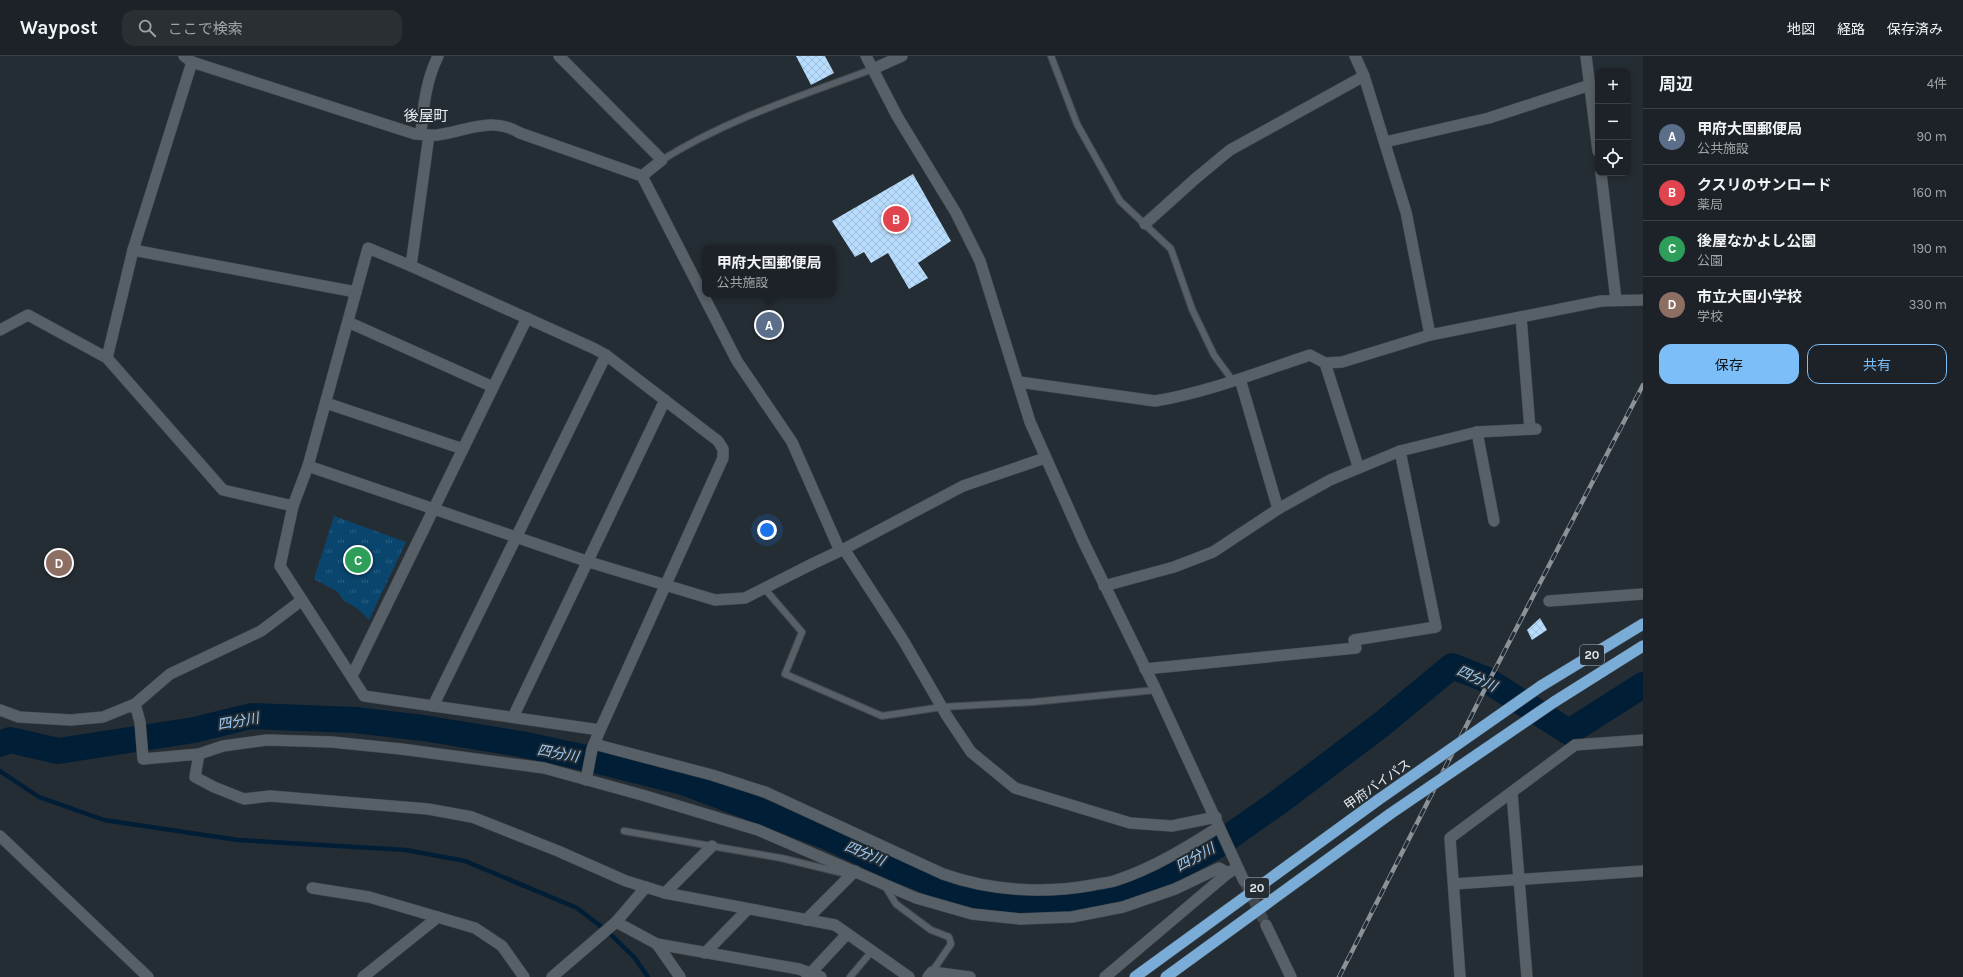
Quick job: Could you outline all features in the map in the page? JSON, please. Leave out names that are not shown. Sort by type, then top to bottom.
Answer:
[{"type":"highway","name":"甲府バイパス","points":[[1135,977],[1378,800],[1541,686],[1643,624]]},
{"type":"highway","name":"20","points":[[1166,977],[1390,814],[1554,702],[1643,646]]},
{"type":"street","points":[[411,266],[425,135],[423,103],[430,73],[438,56]]},
{"type":"street","points":[[559,56],[662,160],[642,176]]},
{"type":"street","points":[[866,56],[897,116],[956,213],[980,261],[1019,382],[1030,422],[1104,586],[1156,690],[1218,822],[1232,855],[1232,870]]},
{"type":"street","points":[[873,69],[902,56]]},
{"type":"street","points":[[1355,56],[1364,76],[1406,212],[1430,335]]},
{"type":"street","points":[[1586,56],[1597,140]]},
{"type":"street","points":[[107,358],[133,250],[188,59],[425,135],[436,136],[482,125],[508,126],[520,133],[642,176],[702,293]]},
{"type":"street","points":[[1145,224],[1230,150],[1364,76]]},
{"type":"street","points":[[1385,142],[1489,118],[1590,85]]},
{"type":"street","points":[[1601,176],[1616,300]]},
{"type":"street","points":[[586,776],[593,747],[600,730],[723,458],[723,449],[718,440],[606,355],[527,318],[368,248],[308,466],[293,506],[280,566],[364,696],[600,730]]},
{"type":"street","points":[[133,250],[356,292]]},
{"type":"street","points":[[704,297],[737,361],[792,442],[842,550],[903,640],[942,707],[971,752],[1015,788],[1130,823],[1172,826],[1218,822]]},
{"type":"street","points":[[1019,382],[1154,401],[1174,398],[1237,380],[1310,355],[1325,363],[1342,362],[1430,335],[1601,300],[1643,300]]},
{"type":"street","points":[[0,330],[28,315],[107,358],[223,490],[293,506]]},
{"type":"street","points":[[1104,586],[1174,567],[1212,552],[1278,509],[1330,480],[1358,466],[1400,450],[1477,432],[1533,429],[1520,317]]},
{"type":"street","points":[[352,676],[527,318]]},
{"type":"street","points":[[348,322],[493,387]]},
{"type":"street","points":[[433,706],[606,355]]},
{"type":"street","points":[[1325,363],[1358,466]]},
{"type":"street","points":[[1237,380],[1278,509]]},
{"type":"street","points":[[513,717],[589,562],[665,400]]},
{"type":"street","points":[[326,403],[463,450]]},
{"type":"street","points":[[1477,432],[1494,521]]},
{"type":"street","points":[[1145,669],[1356,648],[1354,640],[1436,627],[1400,450]]},
{"type":"street","points":[[308,466],[589,562],[716,600],[745,598],[842,550],[963,486],[1045,458]]},
{"type":"street","points":[[1549,601],[1612,598],[1643,594]]},
{"type":"street","points":[[0,710],[19,717],[71,720],[103,717],[135,704],[170,674],[261,630],[302,600]]},
{"type":"street","points":[[135,704],[140,722],[143,759],[199,754],[223,746],[267,740],[332,742],[476,758],[544,768],[586,776],[758,830],[853,873],[916,898],[972,914],[1020,919],[1072,917],[1123,908],[1175,889],[1219,868],[1232,870],[1244,881]]},
{"type":"street","points":[[1460,977],[1450,838],[1575,745],[1643,740]]},
{"type":"street","points":[[593,747],[765,792],[943,874],[968,882],[1010,889],[1067,889],[1116,881],[1171,857],[1218,822]]},
{"type":"street","points":[[199,754],[195,777],[214,787],[244,798],[270,796],[428,808],[472,817],[558,851],[626,881],[665,893],[835,925],[903,975]]},
{"type":"street","points":[[1512,792],[1527,977]]},
{"type":"street","points":[[0,836],[148,977]]},
{"type":"street","points":[[665,893],[712,846]]},
{"type":"street","points":[[1103,977],[1232,870]]},
{"type":"street","points":[[1454,884],[1643,871]]},
{"type":"street","points":[[806,920],[853,873]]},
{"type":"street","points":[[552,977],[614,923],[646,887]]},
{"type":"street","points":[[312,888],[368,897],[475,928],[502,946],[524,977]]},
{"type":"street","points":[[705,953],[748,909]]},
{"type":"street","points":[[363,977],[438,917]]},
{"type":"street","points":[[614,923],[657,944],[813,976],[847,934]]},
{"type":"street","points":[[1266,925],[1291,977]]},
{"type":"street","points":[[657,944],[680,977]]},
{"type":"street","points":[[930,975],[970,977]]},
{"type":"lane","points":[[1051,56],[1077,124],[1120,200],[1171,249],[1192,309],[1214,355],[1237,380]]},
{"type":"lane","points":[[662,160],[688,143],[736,121],[873,69]]},
{"type":"lane","points":[[764,588],[802,632],[785,674],[882,716],[942,707],[1033,702],[1156,690]]},
{"type":"lane","points":[[624,831],[781,858],[853,873]]},
{"type":"lane","points":[[884,885],[896,904],[931,930],[950,937],[951,944],[930,975]]},
{"type":"lane","points":[[850,977],[872,952]]},
{"type":"green space","points":[[334,516],[406,542],[369,620],[358,609],[343,600],[338,592],[314,579]]},
{"type":"building","points":[[796,56],[825,56],[834,73],[811,85]]},
{"type":"building","points":[[913,174],[951,241],[918,263],[928,278],[909,289],[888,253],[871,263],[864,252],[855,257],[832,221]]},
{"type":"building","points":[[1540,618],[1547,630],[1532,640],[1527,630]]},
{"type":"waterway","name":"四分川","points":[[0,744],[10,740],[58,751],[194,730],[251,716],[355,720],[423,728],[521,744],[586,758],[686,783],[828,837],[894,868],[955,892],[1010,903],[1063,901],[1109,895],[1163,875],[1216,846],[1280,801],[1382,724],[1452,666],[1485,679],[1569,732],[1643,685]]},
{"type":"waterway","points":[[0,771],[39,797],[104,820],[238,840],[406,850],[465,861],[577,908],[607,931],[634,957],[648,977]]},
{"type":"tunnel","points":[[1244,881],[1266,925]]},
{"type":"railway","points":[[1339,977],[1491,677],[1643,385]]},
{"type":"place","name":"クスリのサンロード","points":[[896,219]]},
{"type":"place","name":"甲府大国郵便局","points":[[769,325]]},
{"type":"place","name":"後屋なかよし公園","points":[[358,560]]},
{"type":"place","name":"市立大国小学校","points":[[59,563]]},
{"type":"district","name":"後屋町","points":[[426,116]]}]
